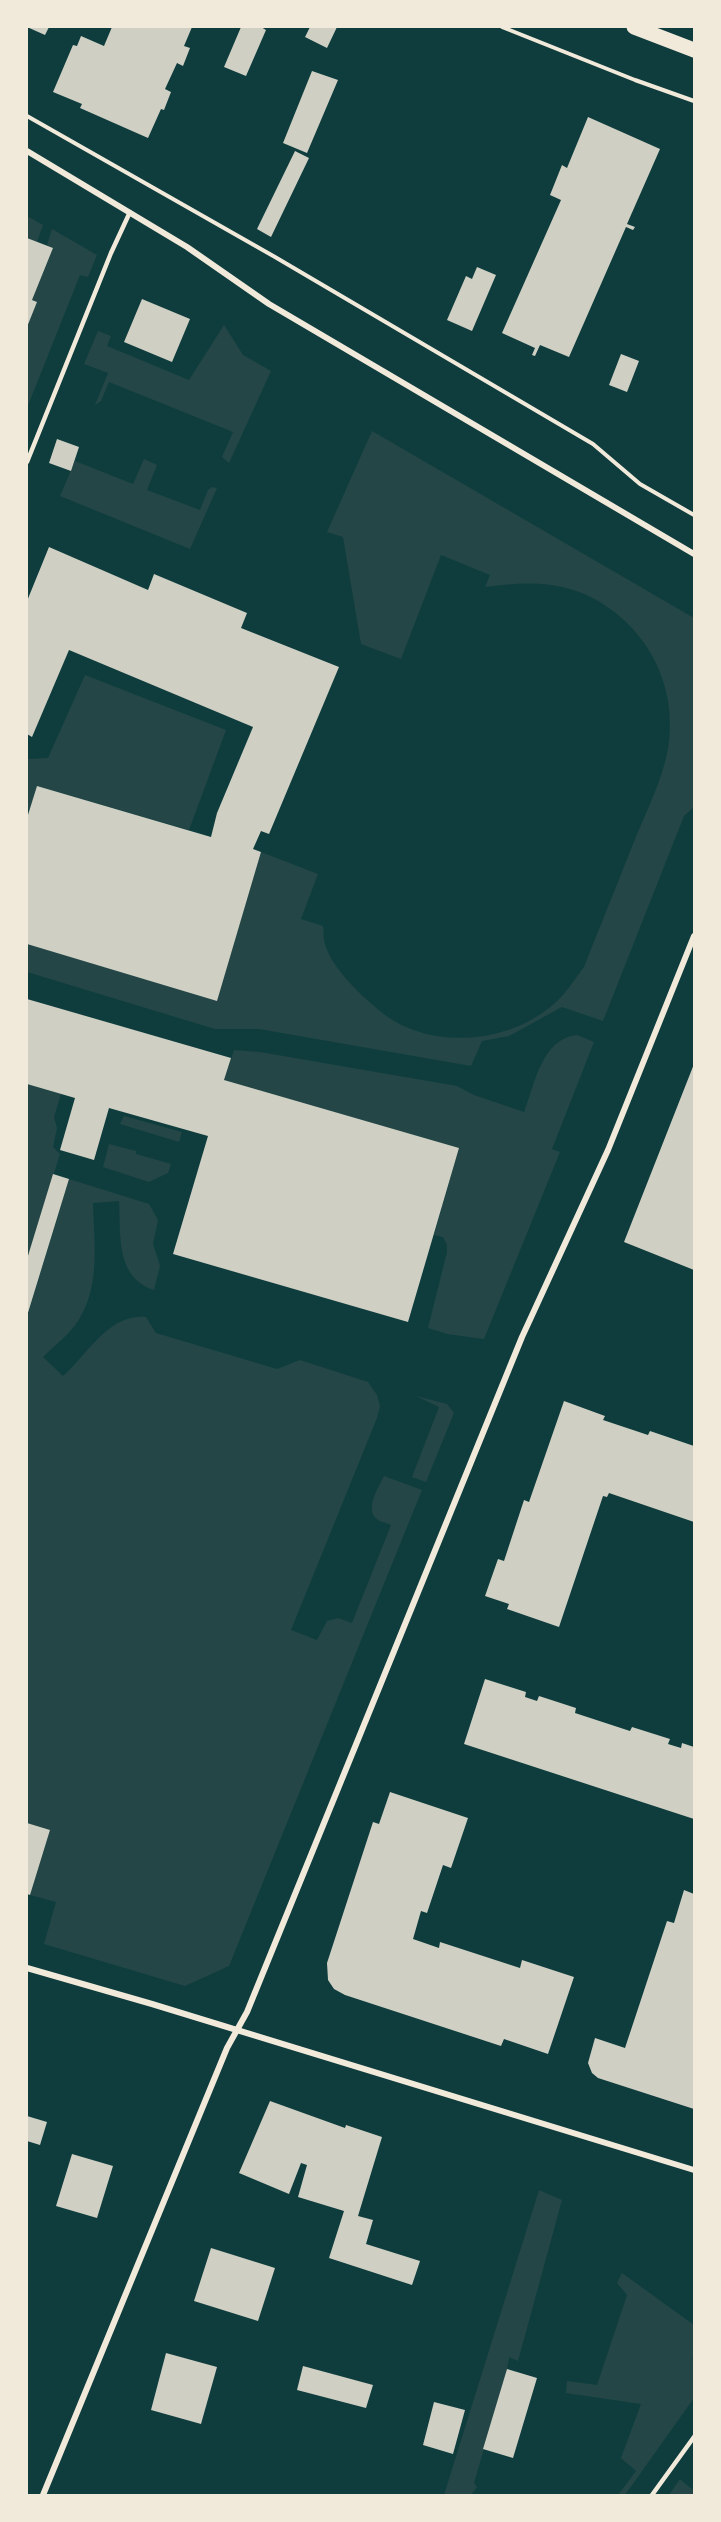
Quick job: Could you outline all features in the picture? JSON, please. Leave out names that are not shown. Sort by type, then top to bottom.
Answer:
[{"type":"main road","points":[[634,27],[694,50]]},
{"type":"street","points":[[27,151],[187,247],[269,304],[694,554]]},
{"type":"street","points":[[43,2495],[227,2048],[248,2012],[522,1336],[608,1150],[694,936]]},
{"type":"street","points":[[27,1968],[694,2170]]},
{"type":"lane","points":[[27,462],[111,253],[130,212]]},
{"type":"lane","points":[[651,2495],[694,2437]]},
{"type":"path","points":[[502,27],[625,77],[694,100]]},
{"type":"path","points":[[27,116],[274,257],[593,444],[640,484],[694,514]]},
{"type":"shaded area","points":[[27,216],[43,225],[37,242],[27,238]]},
{"type":"shaded area","points":[[52,229],[97,255],[88,277],[80,275],[27,408],[27,327],[37,302],[32,300],[53,248],[47,245]]},
{"type":"shaded area","points":[[224,325],[243,355],[271,371],[229,463],[222,457],[233,432],[109,382],[101,401],[95,405],[108,373],[84,364],[98,331],[111,336],[107,346],[189,380]]},
{"type":"shaded area","points":[[372,431],[694,618],[694,807],[684,816],[603,1021],[562,1007],[509,1036],[482,1041],[471,1066],[259,1029],[215,1029],[27,972],[27,944],[217,1000],[261,852],[318,874],[301,919],[323,926],[324,942],[331,959],[342,973],[374,1006],[406,1027],[426,1034],[467,1038],[509,1030],[546,1010],[562,996],[584,967],[662,773],[670,731],[670,713],[663,679],[648,648],[637,634],[625,621],[593,598],[560,586],[542,584],[524,583],[485,587],[490,575],[441,555],[401,659],[361,644],[343,537],[327,532]]},
{"type":"shaded area","points":[[144,459],[157,465],[147,490],[200,510],[208,490],[212,487],[217,488],[190,549],[60,496],[75,461],[133,484]]},
{"type":"shaded area","points":[[85,675],[226,730],[189,830],[37,786],[30,809],[27,809],[27,759],[48,758]]},
{"type":"shaded area","points":[[577,1035],[594,1042],[552,1149],[560,1152],[484,1339],[447,1334],[428,1328],[447,1252],[447,1245],[443,1237],[434,1235],[459,1148],[224,1080],[234,1050],[260,1052],[457,1086],[474,1095],[524,1112],[536,1076],[547,1054],[565,1038]]},
{"type":"shaded area","points":[[27,1084],[61,1094],[54,1117],[57,1128],[53,1147],[60,1154],[27,1259]]},
{"type":"shaded area","points":[[124,1116],[182,1132],[179,1142],[120,1124]]},
{"type":"shaded area","points":[[109,1144],[171,1164],[168,1173],[149,1182],[103,1167]]},
{"type":"shaded area","points":[[69,1179],[149,1204],[158,1220],[153,1244],[160,1266],[154,1290],[141,1284],[126,1265],[121,1240],[119,1201],[93,1203],[95,1248],[90,1293],[75,1326],[43,1357],[63,1376],[110,1328],[133,1317],[146,1317],[156,1333],[277,1369],[300,1360],[368,1382],[377,1395],[380,1406],[377,1418],[291,1630],[317,1640],[327,1621],[338,1618],[352,1623],[391,1525],[378,1520],[372,1510],[376,1492],[384,1476],[422,1490],[229,1966],[185,1986],[44,1944],[56,1902],[30,1895],[50,1830],[27,1823],[27,1317]]},
{"type":"shaded area","points":[[416,1396],[447,1404],[454,1413],[426,1482],[412,1477],[439,1407]]},
{"type":"shaded area","points":[[539,2190],[562,2200],[518,2361],[509,2357],[474,2483],[477,2487],[471,2495],[444,2495]]},
{"type":"shaded area","points":[[622,2273],[694,2325],[692,2359],[694,2360],[694,2398],[625,2495],[618,2495],[636,2471],[621,2458],[641,2404],[566,2393],[567,2381],[597,2385],[627,2295],[617,2283]]},
{"type":"shaded area","points":[[680,2479],[694,2491],[694,2495],[669,2495]]},
{"type":"building","points":[[27,27],[49,27],[45,35]]},
{"type":"building","points":[[112,27],[192,27],[184,46],[190,48],[183,66],[177,63],[165,89],[171,92],[148,138],[80,108],[82,104],[53,92],[73,45],[77,46],[81,36],[104,46]]},
{"type":"building","points":[[241,27],[261,27],[266,30],[246,76],[224,67]]},
{"type":"building","points":[[310,27],[337,27],[327,48],[305,37]]},
{"type":"building","points":[[312,71],[338,80],[307,153],[283,143]]},
{"type":"building","points":[[588,117],[660,149],[627,224],[635,227],[633,230],[626,227],[569,357],[540,345],[535,356],[532,355],[535,348],[502,333],[561,200],[550,195],[562,165],[567,168]]},
{"type":"building","points":[[295,151],[309,158],[271,237],[257,229]]},
{"type":"building","points":[[27,238],[53,248],[32,300],[37,302],[27,327]]},
{"type":"building","points":[[477,267],[496,275],[472,331],[447,320],[466,276],[472,279]]},
{"type":"building","points":[[142,299],[190,319],[172,362],[124,342]]},
{"type":"building","points":[[621,354],[639,361],[627,392],[609,385]]},
{"type":"building","points":[[57,439],[79,447],[71,471],[49,463]]},
{"type":"building","points":[[49,547],[148,590],[154,574],[247,613],[241,628],[339,667],[269,834],[261,831],[253,849],[261,852],[217,1001],[27,944],[27,818],[37,786],[211,837],[217,813],[253,727],[69,650],[32,737],[27,734],[27,601]]},
{"type":"building","points":[[27,999],[231,1058],[224,1080],[459,1148],[408,1322],[173,1254],[208,1136],[109,1108],[94,1160],[60,1150],[75,1098],[27,1084]]},
{"type":"building","points":[[694,1064],[694,1270],[624,1242]]},
{"type":"building","points":[[53,1174],[69,1179],[27,1316],[27,1259]]},
{"type":"building","points":[[564,1401],[605,1416],[603,1420],[648,1435],[650,1431],[694,1446],[694,1522],[609,1493],[607,1497],[603,1496],[559,1627],[507,1609],[509,1604],[485,1596],[498,1559],[504,1561],[524,1500],[529,1502]]},
{"type":"building","points":[[485,1679],[526,1692],[525,1697],[537,1701],[539,1696],[576,1708],[575,1713],[630,1731],[632,1727],[670,1739],[668,1744],[681,1748],[682,1743],[694,1747],[694,1819],[464,1744]]},
{"type":"building","points":[[390,1792],[468,1818],[451,1868],[443,1865],[427,1913],[421,1911],[413,1939],[439,1948],[440,1942],[520,1968],[522,1960],[574,1977],[548,2054],[504,2039],[501,2046],[345,1995],[334,1989],[328,1980],[327,1963],[373,1822],[379,1824]]},
{"type":"building","points":[[27,1823],[50,1830],[30,1895],[27,1894]]},
{"type":"building","points":[[684,1890],[694,1894],[694,2109],[598,2078],[592,2073],[588,2063],[595,2038],[625,2048],[667,1921],[674,1923]]},
{"type":"building","points":[[270,2101],[345,2128],[346,2125],[382,2137],[358,2216],[373,2220],[366,2244],[420,2261],[412,2285],[329,2258],[344,2211],[298,2197],[307,2165],[301,2163],[289,2194],[239,2173]]},
{"type":"building","points":[[27,2116],[47,2122],[40,2145],[27,2141]]},
{"type":"building","points":[[72,2154],[113,2166],[97,2218],[56,2206]]},
{"type":"building","points":[[211,2248],[275,2268],[258,2321],[194,2301]]},
{"type":"building","points":[[166,2353],[217,2367],[201,2424],[151,2410]]},
{"type":"building","points":[[303,2366],[373,2385],[366,2408],[297,2390]]},
{"type":"building","points":[[507,2369],[537,2378],[513,2458],[483,2449]]},
{"type":"building","points":[[434,2402],[465,2410],[453,2454],[423,2445]]}]
